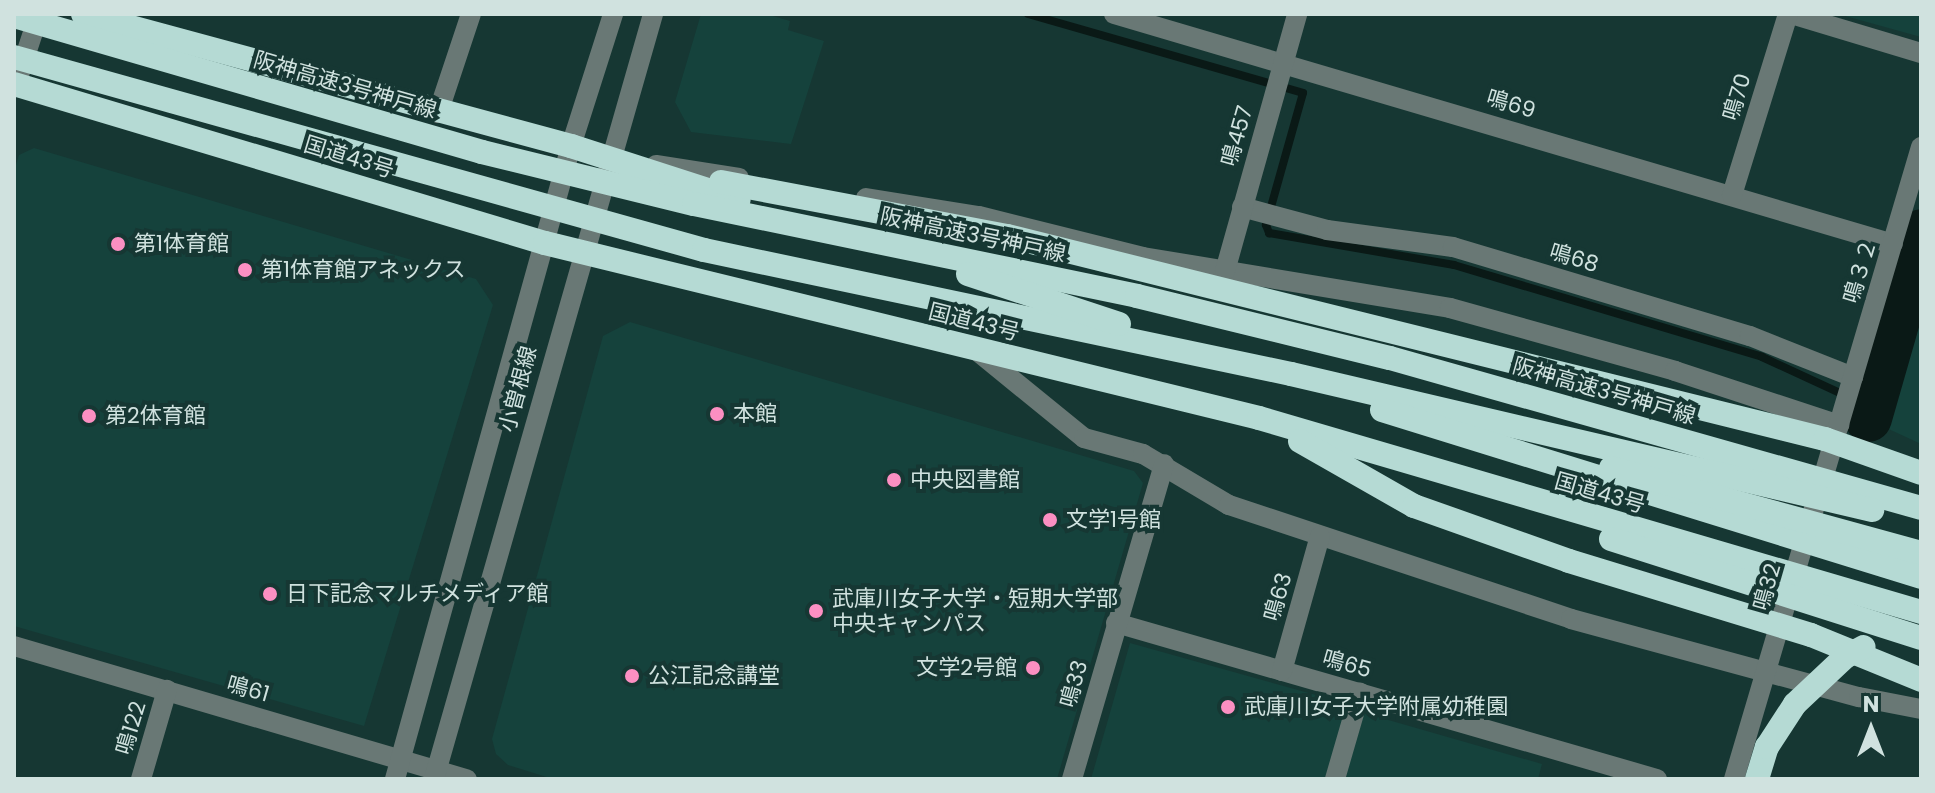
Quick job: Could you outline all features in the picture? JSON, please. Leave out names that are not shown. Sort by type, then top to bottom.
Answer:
[{"type":"highway","name":"国道43号","points":[[83,14],[438,113],[571,146],[1391,413],[1921,577]]},
{"type":"highway","name":"阪神高速3号神戸線","points":[[14,16],[482,152],[694,204],[1137,296],[1390,358],[1921,508]]},
{"type":"highway","points":[[14,57],[704,250],[1291,374],[1921,521]]},
{"type":"highway","name":"国道43号","points":[[15,86],[545,243],[1259,418],[1764,578],[1921,612]]},
{"type":"highway","points":[[609,158],[804,200],[1007,236],[1825,439],[1921,473]]},
{"type":"highway","points":[[1391,413],[1921,553]]},
{"type":"highway","points":[[1259,418],[1414,506],[1569,561],[1811,635],[1921,680]]},
{"type":"highway","points":[[1764,578],[1921,638]]},
{"type":"highway","points":[[1757,779],[1767,747],[1805,695],[1845,657],[1921,623]]},
{"type":"street","points":[[15,86],[39,14]]},
{"type":"street","points":[[438,113],[471,14]]},
{"type":"street","name":"小曽根線","points":[[395,779],[571,146],[613,14]]},
{"type":"street","name":"小曽根線","points":[[436,774],[581,252],[653,14]]},
{"type":"street","name":"鳴69","points":[[1114,14],[1278,78],[1732,195],[1893,244]]},
{"type":"street","name":"鳴457","points":[[1225,271],[1258,211],[1278,78],[1297,14]]},
{"type":"street","points":[[1790,14],[1921,53]]},
{"type":"street","name":"鳴70","points":[[1732,195],[1790,14]]},
{"type":"street","name":"鳴３２","points":[[1846,400],[1921,147]]},
{"type":"street","points":[[609,158],[979,216],[1143,257],[1450,308],[1675,371],[1846,400]]},
{"type":"street","name":"鳴68","points":[[1258,211],[1327,230],[1453,247],[1750,336],[1846,400]]},
{"type":"street","points":[[976,350],[1084,438],[1164,464],[1229,505],[1571,619],[1818,686],[1921,709]]},
{"type":"street","name":"鳴32","points":[[1734,779],[1773,674],[1846,400]]},
{"type":"street","name":"鳴33","points":[[1072,779],[1164,464]]},
{"type":"street","name":"鳴63","points":[[1282,671],[1320,536]]},
{"type":"street","name":"鳴65","points":[[1116,623],[1657,779]]},
{"type":"street","name":"鳴61","points":[[14,646],[401,758],[436,774],[467,779]]},
{"type":"street","name":"鳴122","points":[[141,779],[167,690]]},
{"type":"street","points":[[1335,779],[1360,693]]},
{"type":"shaded area","points":[[701,14],[766,14],[790,21],[788,30],[824,41],[791,144],[691,132],[675,102]]},
{"type":"shaded area","points":[[1838,14],[1921,14],[1921,37]]},
{"type":"shaded area","points":[[34,148],[476,279],[493,305],[364,726],[14,626],[14,171],[19,155]]},
{"type":"shaded area","points":[[1921,256],[1921,444],[1880,425],[1881,394]]},
{"type":"shaded area","name":"武庫川女子大学・短期大学部 中央キャンパス","points":[[630,322],[1134,471],[1143,483],[1057,779],[553,779],[508,765],[496,754],[492,739],[603,336]]},
{"type":"shaded area","name":"武庫川女子大学附属幼稚園","points":[[1130,643],[1341,702],[1346,712],[1325,779],[1091,779]]},
{"type":"shaded area","points":[[1364,713],[1542,764],[1538,779],[1345,779]]},
{"type":"waterway","points":[[1028,14],[1303,93],[1266,225],[1269,233],[1454,265],[1762,357],[1870,407]]},
{"type":"waterway","points":[[1868,418],[1921,233]]},
{"type":"place","name":"第1体育館","points":[[118,244]]},
{"type":"place","name":"第1体育館アネックス","points":[[245,270]]},
{"type":"place","name":"本館","points":[[717,414]]},
{"type":"place","name":"第2体育館","points":[[89,416]]},
{"type":"place","name":"中央図書館","points":[[894,480]]},
{"type":"place","name":"文学1号館","points":[[1050,520]]},
{"type":"place","name":"日下記念マルチメディア館","points":[[270,594]]},
{"type":"place","name":"武庫川女子大学・短期大学部 中央キャンパス","points":[[816,611]]},
{"type":"place","name":"文学2号館","points":[[1033,668]]},
{"type":"place","name":"公江記念講堂","points":[[632,676]]},
{"type":"place","name":"武庫川女子大学附属幼稚園","points":[[1228,707]]}]
